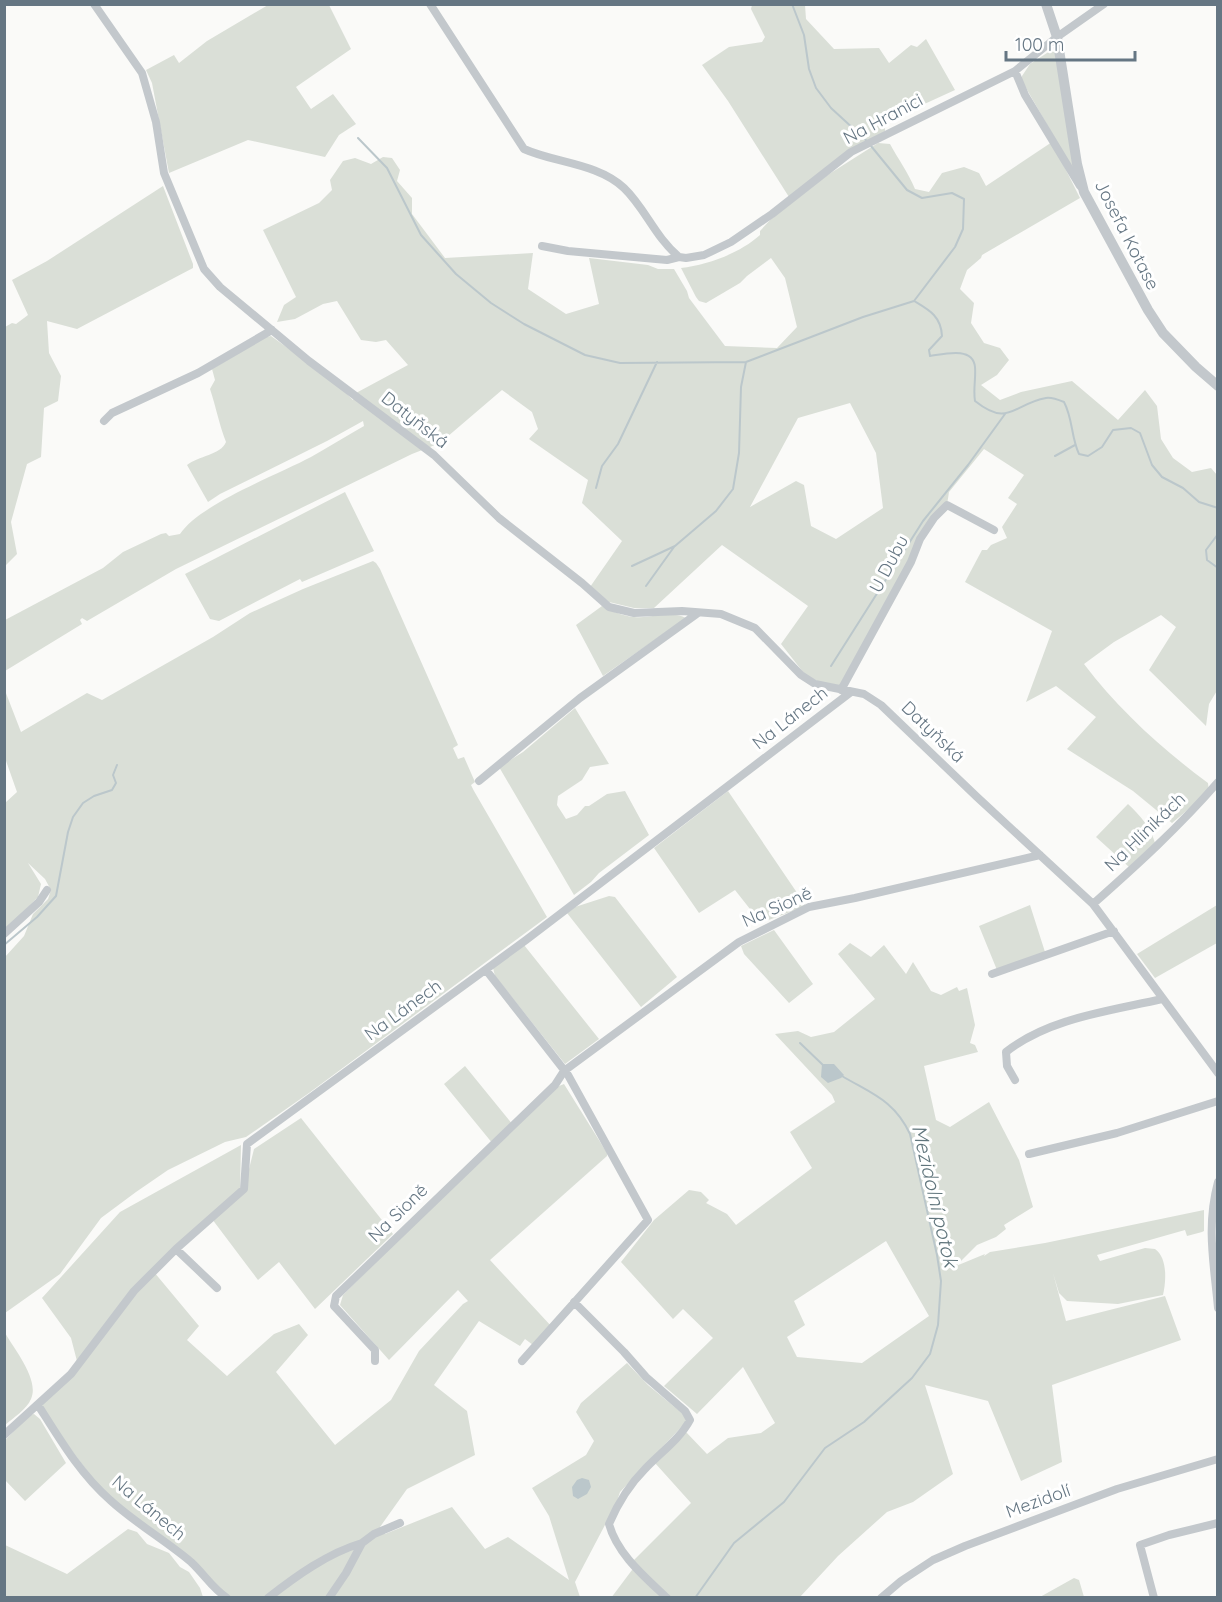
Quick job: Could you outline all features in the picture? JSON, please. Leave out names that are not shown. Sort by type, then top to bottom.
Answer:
[{"type":"street","name":"Datyňská","points":[[94,4],[142,73],[156,122],[164,173],[204,269],[220,287],[309,361],[434,455],[500,518],[609,607],[634,613],[721,614],[755,628],[801,675],[815,684],[864,694],[881,705],[1093,903],[1218,1073]]},
{"type":"street","points":[[430,4],[524,148],[550,159],[581,166],[615,181],[634,199],[665,245],[679,257]]},
{"type":"street","name":"Josefa Kotase","points":[[1046,4],[1057,37],[1077,164],[1084,192],[1148,310],[1163,333],[1218,386]]},
{"type":"street","name":"Na Hranici","points":[[542,246],[651,260],[695,258],[704,255],[741,236],[851,152],[1015,71],[1057,37],[1104,4]]},
{"type":"street","points":[[1015,71],[1025,95],[1084,192]]},
{"type":"street","points":[[104,421],[112,413],[198,373],[272,330]]},
{"type":"street","name":"U Dubu","points":[[841,690],[910,562],[920,539],[934,518],[947,505],[994,530]]},
{"type":"street","points":[[479,782],[580,698],[699,613]]},
{"type":"street","name":"Na Lánech","points":[[4,1435],[71,1374],[134,1291],[176,1249],[244,1189],[247,1144],[486,970],[851,692]]},
{"type":"street","name":"Na Hlinikách","points":[[1093,903],[1136,865],[1218,783]]},
{"type":"street","name":"Na Sioně","points":[[375,1361],[375,1350],[334,1306],[336,1296],[555,1085],[564,1071],[739,942],[808,907],[1040,855]]},
{"type":"street","points":[[4,934],[39,902],[47,890]]},
{"type":"street","points":[[992,974],[1114,931]]},
{"type":"street","points":[[486,970],[564,1071],[648,1220],[522,1361]]},
{"type":"street","points":[[1015,1080],[1007,1066],[1006,1052],[1023,1039],[1067,1022],[1162,999]]},
{"type":"street","points":[[1029,1154],[1116,1133],[1218,1101]]},
{"type":"street","points":[[1218,1182],[1211,1209],[1210,1231],[1218,1308]]},
{"type":"street","points":[[176,1249],[217,1288]]},
{"type":"street","points":[[574,1302],[646,1377],[685,1412],[690,1420],[685,1430],[645,1469],[622,1496],[609,1524],[612,1536],[628,1557],[667,1598]]},
{"type":"street","name":"Na Lánech","points":[[38,1405],[74,1460],[108,1499],[191,1563],[217,1592],[227,1598]]},
{"type":"street","name":"Mezidolí","points":[[880,1598],[933,1560],[964,1546],[1117,1489],[1218,1459]]},
{"type":"street","points":[[268,1598],[327,1558],[400,1523]]},
{"type":"street","points":[[1154,1598],[1140,1545],[1169,1534],[1218,1523]]},
{"type":"street","points":[[329,1598],[362,1543]]},
{"type":"shaded area","points":[[268,5],[329,5],[351,49],[296,87],[311,109],[333,94],[356,124],[339,135],[325,157],[248,140],[169,173],[152,83],[146,70],[174,55],[179,63],[207,41]]},
{"type":"shaded area","points":[[752,5],[805,5],[806,19],[834,49],[879,48],[889,63],[911,45],[917,47],[926,39],[955,90],[885,122],[885,131],[789,197],[728,101],[702,65],[729,47],[762,42],[765,37],[751,9]]},
{"type":"shaded area","points":[[1050,51],[1055,52],[1074,170],[1022,81],[1022,76],[1030,64]]},
{"type":"shaded area","points":[[1052,142],[1080,198],[982,255],[967,270],[960,289],[974,303],[971,323],[984,343],[1000,348],[1009,360],[997,375],[981,385],[1000,400],[1021,392],[1072,381],[1118,420],[1145,390],[1157,406],[1161,439],[1173,458],[1192,472],[1211,468],[1217,475],[1218,689],[1209,704],[1206,726],[1149,670],[1176,627],[1161,615],[1114,642],[1084,664],[1142,728],[1208,783],[1209,792],[1172,823],[1133,791],[1067,749],[1096,717],[1056,686],[1026,702],[1052,631],[965,582],[982,550],[987,550],[991,545],[1007,538],[1002,527],[1017,504],[1008,498],[1024,475],[984,449],[949,492],[947,505],[934,518],[841,690],[807,677],[781,644],[808,606],[722,545],[654,608],[634,608],[609,602],[590,587],[622,541],[582,503],[588,480],[529,439],[538,429],[532,412],[502,390],[440,443],[412,454],[176,569],[87,621],[82,618],[80,620],[82,624],[5,671],[5,620],[103,568],[123,552],[161,534],[166,533],[169,536],[180,534],[190,523],[221,501],[311,457],[364,426],[363,421],[208,502],[187,465],[214,453],[226,442],[210,389],[215,380],[212,369],[271,336],[332,380],[353,400],[356,393],[408,365],[386,340],[376,342],[361,340],[337,301],[323,304],[295,319],[277,322],[284,305],[296,297],[263,230],[319,203],[332,190],[330,180],[343,161],[355,158],[371,164],[383,157],[392,158],[400,170],[397,181],[412,198],[412,214],[445,258],[533,253],[528,289],[566,314],[599,304],[589,258],[648,265],[658,269],[674,269],[689,298],[725,346],[777,348],[797,327],[785,278],[771,258],[740,283],[706,303],[699,301],[696,297],[681,268],[713,261],[743,247],[760,235],[760,231],[771,219],[826,176],[878,143],[890,144],[915,189],[929,192],[942,173],[964,167],[979,173],[986,186]],"holes":[[[850,403],[876,453],[883,508],[836,539],[811,526],[804,485],[796,481],[750,507],[798,418]]]},
{"type":"shaded area","points":[[163,186],[193,268],[77,329],[47,321],[49,353],[61,376],[58,401],[44,408],[41,457],[27,464],[11,522],[17,554],[5,566],[5,327],[12,323],[16,324],[28,315],[12,280],[47,261]]},
{"type":"shaded area","points":[[345,492],[374,551],[302,582],[300,579],[219,621],[210,619],[185,574]]},
{"type":"shaded area","points":[[373,561],[380,569],[458,745],[453,748],[458,759],[464,757],[475,782],[471,785],[474,791],[547,917],[246,1137],[225,1142],[168,1170],[136,1192],[101,1218],[60,1274],[5,1313],[5,957],[24,936],[33,914],[48,899],[51,890],[45,879],[28,863],[41,884],[38,897],[5,931],[5,803],[17,792],[5,758],[4,688],[21,732],[87,693],[102,700],[213,637],[250,613]]},
{"type":"shaded area","points":[[602,606],[630,616],[673,615],[686,618],[603,676],[576,625]]},
{"type":"shaded area","points":[[575,708],[609,764],[590,767],[582,780],[558,796],[557,805],[566,819],[577,815],[585,806],[589,806],[607,794],[625,791],[649,835],[574,895],[499,767],[523,752]]},
{"type":"shaded area","points":[[728,791],[806,906],[761,923],[735,890],[699,913],[654,848]]},
{"type":"shaded area","points":[[1128,804],[1151,832],[1155,843],[1129,867],[1096,837]]},
{"type":"shaded area","points":[[609,896],[615,897],[677,977],[641,1007],[567,913],[575,907]]},
{"type":"shaded area","points":[[1030,905],[1045,952],[997,970],[979,926]]},
{"type":"shaded area","points":[[1217,905],[1217,943],[1155,978],[1137,954]]},
{"type":"shaded area","points":[[774,930],[813,984],[789,1003],[744,954],[741,946]]},
{"type":"shaded area","points":[[850,943],[871,957],[884,945],[906,974],[913,962],[931,991],[941,995],[957,987],[959,991],[967,988],[975,1025],[970,1043],[975,1045],[978,1052],[924,1066],[936,1120],[950,1127],[989,1102],[1019,1160],[1033,1207],[1004,1225],[1006,1229],[996,1237],[977,1245],[956,1266],[990,1252],[1204,1210],[1204,1231],[1202,1232],[1187,1236],[1185,1230],[1097,1255],[1100,1261],[1145,1248],[1155,1249],[1164,1264],[1163,1295],[1118,1304],[1067,1301],[1059,1293],[1053,1273],[1066,1321],[1165,1296],[1181,1340],[1052,1385],[1062,1462],[1021,1481],[988,1401],[925,1385],[953,1474],[913,1502],[887,1512],[838,1556],[800,1597],[611,1598],[635,1566],[632,1562],[691,1503],[655,1463],[686,1432],[707,1454],[728,1438],[761,1433],[775,1423],[743,1367],[697,1414],[664,1386],[713,1338],[683,1309],[673,1319],[621,1262],[654,1220],[689,1190],[701,1192],[709,1200],[706,1203],[727,1214],[736,1225],[812,1168],[790,1132],[835,1102],[832,1095],[775,1034],[798,1031],[811,1037],[834,1032],[875,999],[838,954]],"holes":[[[886,1241],[929,1316],[862,1363],[797,1357],[787,1337],[805,1325],[794,1301]]]},
{"type":"shaded area","points":[[524,945],[599,1039],[565,1064],[495,976],[493,968]]},
{"type":"shaded area","points":[[822,1064],[834,1064],[844,1075],[828,1083],[821,1077]]},
{"type":"shaded area","points":[[465,1066],[513,1125],[493,1144],[444,1084]]},
{"type":"shaded area","points":[[564,1084],[607,1156],[490,1260],[552,1327],[533,1345],[525,1339],[520,1346],[479,1321],[434,1385],[467,1411],[475,1455],[407,1489],[380,1527],[385,1534],[452,1507],[485,1549],[508,1537],[569,1580],[549,1516],[532,1488],[586,1455],[594,1441],[576,1412],[581,1403],[627,1363],[648,1385],[683,1414],[687,1421],[620,1492],[575,1582],[580,1597],[227,1598],[191,1563],[108,1499],[38,1405],[78,1365],[71,1338],[42,1298],[120,1212],[241,1145],[240,1192],[244,1189],[254,1149],[301,1118],[393,1234],[315,1309],[279,1262],[258,1280],[212,1219],[154,1272],[199,1326],[187,1340],[227,1376],[274,1334],[299,1324],[308,1335],[276,1372],[335,1445],[391,1400],[419,1351],[468,1301],[458,1290],[389,1360],[340,1305],[343,1295],[453,1186],[559,1086]]},
{"type":"shaded area","points":[[4,1331],[29,1373],[33,1391],[26,1406],[5,1425]]},
{"type":"shaded area","points":[[34,1414],[40,1419],[66,1463],[25,1501],[5,1480],[5,1440],[30,1415]]},
{"type":"shaded area","points":[[582,1478],[589,1480],[591,1487],[587,1494],[578,1499],[573,1496],[572,1487],[577,1480]]},
{"type":"shaded area","points":[[128,1529],[137,1532],[147,1544],[169,1553],[180,1567],[189,1572],[203,1597],[5,1597],[5,1545],[67,1574]]},
{"type":"shaded area","points":[[1074,1578],[1079,1580],[1084,1597],[1040,1597]]},
{"type":"waterway","points":[[792,4],[804,35],[809,69],[816,88],[831,108],[868,142]]},
{"type":"waterway","points":[[358,138],[387,168],[421,235],[456,274],[491,303],[524,324],[585,355],[620,363],[746,362],[863,317],[914,301]]},
{"type":"waterway","points":[[871,146],[907,190],[922,198],[952,193],[964,199],[963,229],[955,247],[914,301],[933,314],[941,329],[942,336],[929,350],[930,356],[950,353],[969,356],[975,367],[975,401],[996,413],[1011,412],[1046,398],[1064,402],[1079,454],[1088,456],[1102,447],[1113,430],[1131,428],[1140,433],[1152,465],[1162,477],[1183,488],[1199,502],[1218,508]]},
{"type":"waterway","points":[[596,488],[602,466],[618,444],[657,362]]},
{"type":"waterway","points":[[632,566],[675,546],[716,511],[733,489],[739,453],[741,387],[746,362]]},
{"type":"waterway","points":[[831,666],[923,521],[1005,414]]},
{"type":"waterway","points":[[1055,456],[1075,445]]},
{"type":"waterway","points":[[1218,534],[1206,550],[1207,560],[1218,568]]},
{"type":"waterway","points":[[646,586],[674,547]]},
{"type":"waterway","points":[[4,945],[37,917],[56,896],[73,817],[83,803],[94,796],[112,790],[116,783],[113,775],[117,765]]},
{"type":"waterway","name":"Mezidolní potok","points":[[800,1043],[824,1066]]},
{"type":"waterway","name":"Mezidolní potok","points":[[695,1598],[734,1543],[784,1502],[825,1448],[864,1422],[912,1378],[930,1354],[938,1325],[941,1281],[910,1134],[904,1122],[889,1105],[842,1076]]}]
